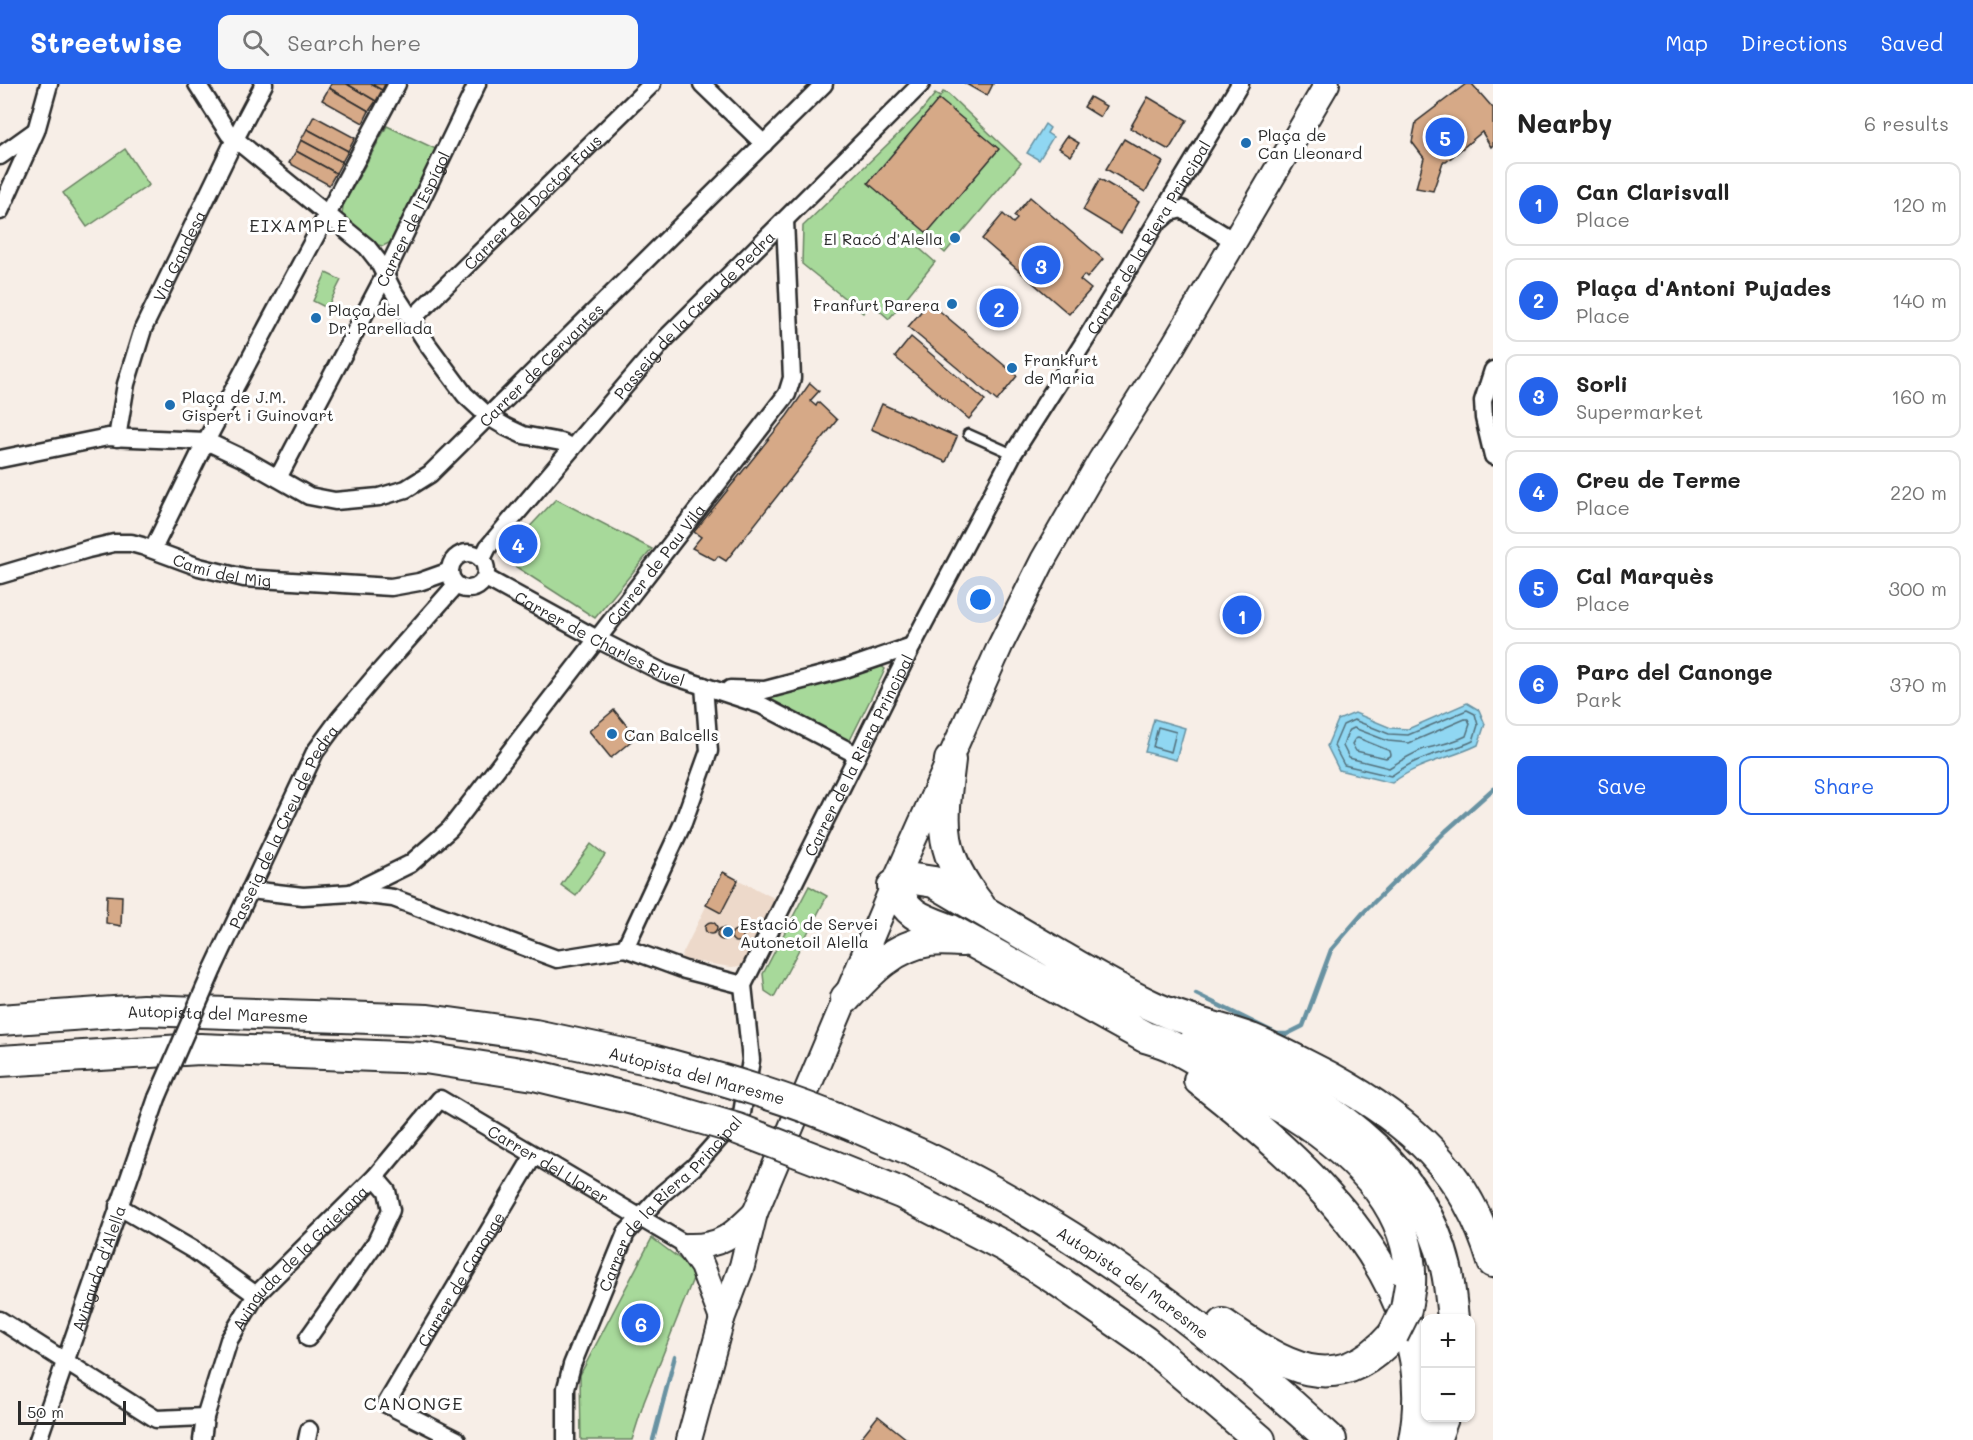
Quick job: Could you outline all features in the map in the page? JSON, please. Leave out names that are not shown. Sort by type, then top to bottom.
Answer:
[{"type":"highway","points":[[950,760],[943,815],[944,836],[951,860],[967,889],[986,913]]},
{"type":"highway","points":[[1168,1305],[1194,1309],[1213,1317],[1272,1357],[1301,1369],[1327,1371],[1351,1367],[1373,1355],[1393,1335],[1406,1309],[1410,1285],[1409,1257],[1400,1227],[1377,1186],[1341,1148],[1289,1113],[1174,1047],[1146,1037],[949,929],[916,916],[902,903],[893,886],[914,879],[934,882],[1153,1007],[1269,1047],[1361,1095],[1385,1111],[1422,1142],[1452,1176],[1465,1193],[1477,1217],[1493,1262]]},
{"type":"highway","points":[[846,998],[892,954],[930,941],[969,941]]},
{"type":"highway","points":[[1153,1007],[1173,1024],[1323,1105],[1359,1132],[1382,1155],[1400,1174],[1426,1215],[1446,1267],[1453,1314]]},
{"type":"highway","name":"Autopista del Maresme","points":[[0,1020],[143,1010],[428,1020],[535,1035],[652,1060],[736,1082],[805,1105],[931,1159],[1002,1197],[1134,1279],[1239,1360],[1331,1440]]},
{"type":"highway","points":[[1146,1037],[1225,1100],[1304,1171],[1350,1220],[1364,1239],[1393,1288],[1413,1346],[1417,1364],[1418,1390],[1414,1440]]},
{"type":"highway","points":[[0,1061],[200,1049],[425,1058],[534,1075],[641,1101],[738,1129],[901,1193],[1006,1247],[1144,1341],[1260,1440]]},
{"type":"highway","points":[[1144,1341],[1246,1440]]},
{"type":"highway","points":[[1436,1440],[1442,1422]]},
{"type":"main road","points":[[689,1440],[722,1318],[754,1214],[893,886],[1000,645],[1043,560],[1100,461],[1173,346],[1327,84]]},
{"type":"main road","points":[[697,1253],[721,1242],[754,1214]]},
{"type":"main road","points":[[697,1253],[717,1275],[737,1273]]},
{"type":"main road","points":[[697,1253],[722,1318]]},
{"type":"street","points":[[0,211],[36,131],[49,84]]},
{"type":"street","points":[[196,84],[224,127],[235,139],[367,247],[445,370],[465,395],[489,417],[524,435],[561,442],[572,448]]},
{"type":"street","name":"Via Gandesa","points":[[117,438],[126,384],[144,328],[264,84]]},
{"type":"street","points":[[153,549],[206,441],[397,84]]},
{"type":"street","name":"Carrer de l'Espígol","points":[[278,478],[385,275],[477,84]]},
{"type":"street","name":"Carrer del Doctor Faus","points":[[412,320],[652,84]]},
{"type":"street","points":[[702,84],[764,144]]},
{"type":"street","name":"Carrer de Cervantes","points":[[206,441],[309,496],[335,501],[379,497],[406,489],[430,474],[489,417],[824,84]]},
{"type":"street","name":"Passeig de la Creu de Pedra","points":[[482,559],[488,547],[665,339],[921,84]]},
{"type":"street","name":"Carrer de la Riera Principal","points":[[566,1440],[566,1388],[572,1365],[626,1233],[663,1193],[694,1167],[742,1113],[751,1060],[743,985],[856,755],[1013,454],[1240,84]]},
{"type":"street","points":[[0,156],[36,131]]},
{"type":"street","points":[[1182,209],[1183,180]]},
{"type":"street","points":[[1156,224],[1170,212],[1182,209],[1234,241]]},
{"type":"street","name":"Carrer de Pau Vila","points":[[393,898],[393,888],[410,864],[450,829],[788,394],[792,378],[785,220]]},
{"type":"street","points":[[1493,370],[1483,401],[1484,418],[1493,456]]},
{"type":"street","points":[[0,459],[108,437],[206,441]]},
{"type":"street","name":"Camí del Mig","points":[[0,575],[88,549],[114,543],[131,543],[199,567],[243,578],[391,587],[453,578]]},
{"type":"street","points":[[469,552],[482,559],[486,566],[486,578],[478,587],[465,590],[453,578],[454,559],[462,553],[469,552]]},
{"type":"street","name":"Passeig de la Creu de Pedra","points":[[157,1098],[213,969],[315,752],[453,578]]},
{"type":"street","name":"Carrer de Charles Rivel","points":[[486,578],[664,673],[710,688],[763,698],[856,755]]},
{"type":"street","name":"Carrer de Charles Rivel","points":[[763,698],[912,646]]},
{"type":"street","points":[[625,948],[683,823],[709,750],[710,688]]},
{"type":"street","name":"Carrer de Pau Vila","points":[[351,893],[410,864]]},
{"type":"street","points":[[250,890],[303,896],[351,893],[393,898],[557,959],[625,948],[685,970],[743,985]]},
{"type":"street","name":"Avinguda d'Alella","points":[[38,1440],[157,1098]]},
{"type":"street","name":"Carrer del Llorer","points":[[440,1099],[697,1253]]},
{"type":"street","name":"Avinguda de la Gaietana","points":[[202,1440],[205,1418],[229,1340],[256,1295],[375,1177],[440,1099]]},
{"type":"street","name":"Carrer de Canonge","points":[[428,1434],[386,1404],[534,1155]]},
{"type":"street","points":[[308,1338],[376,1242],[391,1210],[387,1191],[375,1177]]},
{"type":"street","points":[[118,1206],[195,1251],[256,1295]]},
{"type":"street","points":[[0,1320],[156,1419],[205,1418]]},
{"type":"street","points":[[428,1434],[457,1440]]},
{"type":"lane","points":[[968,434],[1013,454]]},
{"type":"shaded area","name":"Estació de Servei Autonetoil Alella","points":[[723,872],[778,900],[748,961],[742,966],[731,967],[680,959]]},
{"type":"green space","points":[[943,92],[948,94],[1021,163],[945,253],[928,238],[919,248],[935,262],[889,319],[872,304],[863,313],[802,264],[803,226],[919,114],[935,94],[940,97]]},
{"type":"green space","points":[[387,126],[438,150],[391,242],[383,246],[378,245],[342,216],[343,206]]},
{"type":"green space","points":[[125,149],[149,185],[87,227],[63,193]]},
{"type":"green space","points":[[326,273],[341,280],[327,308],[313,301]]},
{"type":"green space","points":[[556,499],[652,549],[595,618],[501,557]]},
{"type":"green space","points":[[880,665],[885,669],[848,744],[766,699],[768,695]]},
{"type":"green space","points":[[591,844],[605,855],[576,896],[561,885]]},
{"type":"green space","points":[[809,886],[827,896],[774,997],[765,991],[763,974]]},
{"type":"green space","points":[[652,1238],[696,1271],[644,1402],[632,1440],[581,1440],[580,1375]]},
{"type":"water","points":[[1045,124],[1050,128],[1047,133],[1053,137],[1039,160],[1027,153]]},
{"type":"water","points":[[1467,703],[1479,710],[1485,724],[1478,745],[1424,765],[1392,783],[1339,770],[1327,746],[1338,720],[1355,713],[1391,728],[1408,729]]},
{"type":"water","points":[[1154,719],[1185,728],[1176,760],[1145,752]]},
{"type":"building","points":[[331,84],[347,84],[376,101],[369,111],[329,88]]},
{"type":"building","points":[[347,84],[371,84],[382,90],[376,101]]},
{"type":"building","points":[[371,84],[385,84],[382,90]]},
{"type":"building","points":[[966,84],[993,84],[987,96]]},
{"type":"building","points":[[1466,84],[1472,84],[1493,108],[1493,145],[1491,147],[1482,132],[1446,162],[1443,162],[1433,191],[1416,188],[1424,158],[1412,142],[1416,122]]},
{"type":"building","points":[[329,88],[369,111],[363,123],[322,100]]},
{"type":"building","points":[[1090,97],[1106,106],[1100,117],[1084,107]]},
{"type":"building","points":[[1148,97],[1187,120],[1169,150],[1130,128]]},
{"type":"building","points":[[939,99],[999,149],[927,233],[868,183]]},
{"type":"building","points":[[314,116],[355,138],[348,151],[307,129]]},
{"type":"building","points":[[307,129],[348,151],[342,162],[301,140]]},
{"type":"building","points":[[1067,136],[1079,143],[1071,156],[1059,148]]},
{"type":"building","points":[[1124,139],[1163,162],[1145,192],[1106,169]]},
{"type":"building","points":[[301,140],[342,162],[336,173],[296,151]]},
{"type":"building","points":[[296,151],[336,173],[329,185],[289,163]]},
{"type":"building","points":[[1100,179],[1139,202],[1121,233],[1083,210]]},
{"type":"building","points":[[1030,197],[1103,259],[1087,278],[1084,275],[1080,280],[1091,289],[1069,314],[982,239],[1003,214],[1013,223],[1017,219],[1014,216]]},
{"type":"building","points":[[929,302],[1017,376],[997,401],[908,327]]},
{"type":"building","points":[[911,337],[985,400],[969,419],[895,357]]},
{"type":"building","points":[[810,383],[819,391],[810,401],[816,406],[818,402],[837,420],[726,561],[718,556],[715,560],[692,548],[701,537],[694,532],[787,416]]},
{"type":"building","points":[[882,404],[957,437],[946,462],[871,429]]},
{"type":"building","points":[[1237,595],[1257,603],[1246,632],[1227,627]]},
{"type":"building","name":"Can Balcells","points":[[614,710],[636,737],[611,758],[589,731]]},
{"type":"building","points":[[723,872],[738,880],[721,913],[706,905]]},
{"type":"building","points":[[107,895],[122,896],[121,926],[106,923]]},
{"type":"building","points":[[713,922],[717,928],[713,934],[709,934],[705,926]]},
{"type":"building","points":[[725,928],[729,934],[725,940],[721,940],[717,932]]},
{"type":"building","points":[[739,930],[743,936],[739,942],[735,942],[731,934]]},
{"type":"building","points":[[878,1416],[908,1440],[859,1440]]},
{"type":"waterway","points":[[1196,994],[1277,1034],[1287,1034],[1303,1026],[1331,950],[1363,913],[1446,831],[1493,789]]},
{"type":"waterway","points":[[653,1440],[675,1356]]},
{"type":"place","name":"Cal Marquès","points":[[1445,137]]},
{"type":"place","name":"Plaça de Can Lleonard","points":[[1246,143]]},
{"type":"place","name":"El Racó d'Alella","points":[[955,238]]},
{"type":"place","name":"Sorli","points":[[1041,265]]},
{"type":"place","name":"Franfurt Parera","points":[[952,304]]},
{"type":"place","name":"Plaça d'Antoni Pujades","points":[[999,308]]},
{"type":"place","name":"Plaça del Dr. Parellada","points":[[316,318]]},
{"type":"place","name":"Frankfurt de Maria","points":[[1012,368]]},
{"type":"place","name":"Plaça de J.M. Gispert i Guinovart","points":[[170,405]]},
{"type":"place","name":"Creu de Terme","points":[[518,544]]},
{"type":"place","name":"Can Clarisvall","points":[[1242,615]]},
{"type":"place","name":"Can Balcells","points":[[612,734]]},
{"type":"place","name":"Estació de Servei Autonetoil Alella","points":[[728,932]]},
{"type":"place","name":"Parc del Canonge","points":[[641,1323]]},
{"type":"district","name":"EIXAMPLE","points":[[299,225]]},
{"type":"district","name":"CANONGE","points":[[414,1403]]}]
